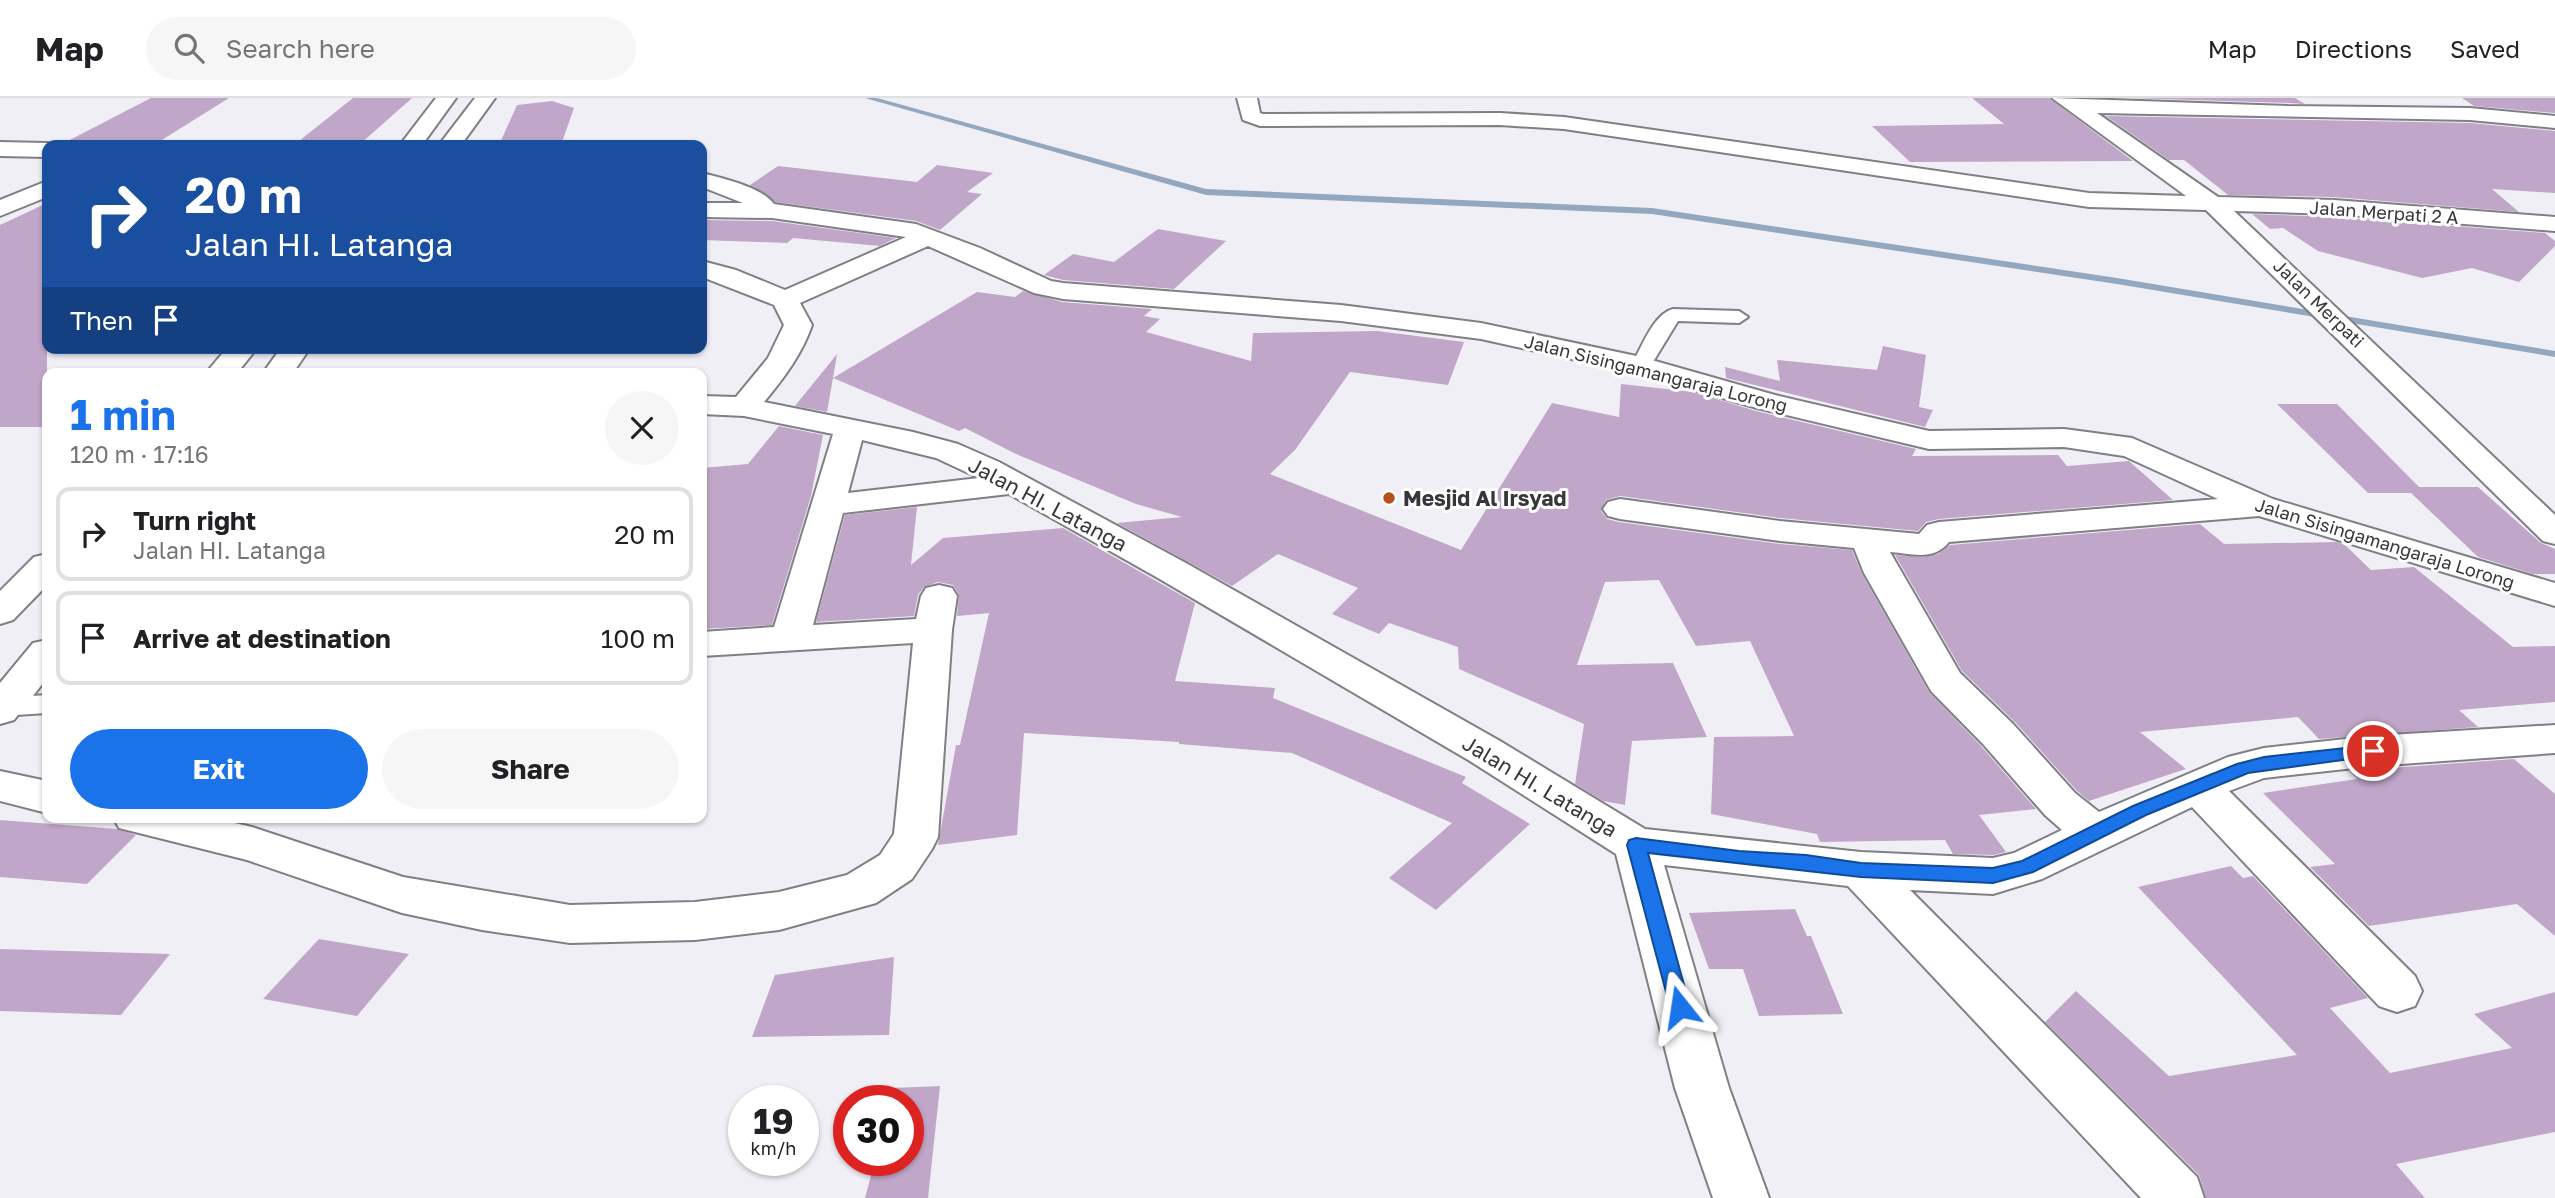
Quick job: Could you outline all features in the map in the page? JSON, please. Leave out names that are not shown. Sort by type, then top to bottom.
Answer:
[{"type":"street","points":[[415,140],[446,98]]},
{"type":"street","points":[[454,140],[485,98]]},
{"type":"street","name":"Jalan Merpati 2 A","points":[[1247,98],[1250,116],[1266,120],[1500,119],[1690,132],[1825,162],[2089,200],[2334,207],[2555,224]]},
{"type":"street","points":[[1488,98],[1500,119]]},
{"type":"street","points":[[2309,98],[2332,113]]},
{"type":"street","points":[[2508,98],[2548,121]]},
{"type":"street","points":[[2068,102],[2332,113],[2470,114],[2548,121]]},
{"type":"street","name":"Jalan Merpati","points":[[2068,102],[2213,202],[2555,534]]},
{"type":"street","points":[[1588,111],[1625,112]]},
{"type":"street","points":[[0,149],[42,150]]},
{"type":"street","points":[[707,182],[747,195],[772,211]]},
{"type":"street","points":[[0,209],[42,190]]},
{"type":"street","name":"Jalan Sisingamangaraja Lorong","points":[[707,210],[772,211],[892,226],[929,236],[1043,287],[1063,291],[1390,318],[1525,339],[1919,438],[2064,438],[2132,448],[2262,506],[2555,595]]},
{"type":"street","points":[[785,300],[929,236]]},
{"type":"street","points":[[707,270],[785,300],[797,325],[792,344],[777,369],[744,407]]},
{"type":"street","points":[[225,368],[237,354]]},
{"type":"street","name":"Jalan HI. Latanga","points":[[707,405],[744,407],[850,428],[947,451],[987,469],[1183,577],[1485,751],[1636,845],[1861,870],[1993,876],[2026,867],[2140,811],[2198,786],[2264,763],[2373,751],[2555,739]]},
{"type":"street","points":[[790,639],[850,428]]},
{"type":"street","points":[[828,505],[1012,484]]},
{"type":"street","points":[[1620,509],[1780,531],[1928,545],[1939,532],[2262,506]]},
{"type":"street","points":[[1867,539],[1882,573],[1945,682],[1998,734],[2060,804],[2096,834]]},
{"type":"street","points":[[0,612],[42,570]]},
{"type":"street","points":[[161,823],[252,844],[402,894],[482,911],[570,925],[695,921],[779,911],[860,890],[896,867],[916,837],[936,613],[790,639],[707,644]]},
{"type":"street","points":[[1,708],[42,658]]},
{"type":"street","points":[[0,786],[42,796]]},
{"type":"street","points":[[2198,786],[2398,991]]},
{"type":"street","points":[[1636,845],[1702,1088],[1741,1198]]},
{"type":"street","points":[[1861,870],[2177,1196]]},
{"type":"lane","points":[[1640,366],[1667,320],[1673,316],[1739,317]]},
{"type":"lane","points":[[1,708],[42,704]]},
{"type":"building","points":[[151,98],[229,98],[162,140],[70,140]]},
{"type":"building","points":[[353,98],[412,98],[365,140],[300,140]]},
{"type":"building","points":[[1972,98],[2049,98],[2133,161],[1910,162],[1872,126],[2004,124]]},
{"type":"building","points":[[2129,98],[2295,98],[2305,104],[2288,103]]},
{"type":"building","points":[[2462,98],[2555,98],[2555,113],[2474,106]]},
{"type":"building","points":[[552,101],[574,108],[563,140],[501,140],[517,105]]},
{"type":"building","points":[[2106,116],[2470,123],[2555,131],[2555,193],[2492,189],[2519,212],[2334,197],[2228,195],[2184,160],[2169,160]]},
{"type":"building","points":[[937,165],[993,173],[967,192],[982,194],[940,230],[916,221],[775,202],[750,185],[778,166],[917,182]]},
{"type":"building","points":[[42,205],[42,354],[47,354],[47,368],[42,368],[42,427],[0,427],[0,225]]},
{"type":"building","points":[[2252,214],[2334,217],[2545,233],[2555,241],[2555,246],[2519,282],[2472,268],[2422,278],[2318,251],[2283,228],[2270,229]]},
{"type":"building","points":[[707,220],[772,221],[896,238],[880,246],[793,238],[787,243],[707,240]]},
{"type":"building","points":[[1158,229],[1226,241],[1174,289],[1063,280],[1044,275],[1073,254],[1114,262]]},
{"type":"building","points":[[1023,291],[1062,302],[1152,309],[1144,316],[1160,319],[1146,332],[1251,361],[1253,333],[1377,331],[1464,342],[1448,385],[1350,372],[1295,450],[1270,474],[1461,550],[1552,403],[1619,417],[1621,384],[1693,392],[1756,411],[1916,449],[1912,456],[2058,455],[2067,466],[2129,461],[2173,500],[1939,519],[1926,522],[1918,531],[1780,518],[1620,496],[1606,500],[1601,511],[1607,519],[1619,522],[1780,544],[1852,550],[1862,574],[1929,692],[2036,809],[1979,815],[2006,852],[1994,855],[1953,854],[1945,840],[1820,842],[1817,834],[1711,814],[1714,737],[1794,736],[1750,641],[1696,646],[1659,580],[1605,582],[1577,665],[1673,663],[1707,737],[1632,741],[1625,805],[1603,801],[1575,784],[1584,724],[1459,669],[1458,647],[1389,623],[1379,634],[1332,614],[1358,588],[1278,554],[1232,586],[1117,523],[1182,517],[1136,504],[1016,454],[965,428],[959,431],[833,378],[977,292],[1015,297]]},
{"type":"building","points":[[1883,346],[1926,355],[1919,407],[1933,410],[1925,427],[1726,378],[1725,367],[1780,381],[1777,360],[1877,370]]},
{"type":"building","points":[[837,354],[827,412],[795,406]]},
{"type":"building","points":[[2277,404],[2337,404],[2419,487],[2478,487],[2541,543],[2555,549],[2555,574],[2533,574],[2478,557],[2411,493],[2368,493]]},
{"type":"building","points":[[779,426],[823,435],[811,496],[772,625],[707,629],[707,468],[748,464]]},
{"type":"building","points":[[917,507],[911,565],[943,538],[1063,528],[1195,603],[1175,681],[1275,688],[1273,698],[1466,777],[1462,783],[1530,824],[1436,910],[1389,878],[1452,823],[1292,753],[1179,742],[1024,733],[1017,835],[938,845],[956,745],[960,745],[989,613],[957,616],[959,595],[953,585],[938,582],[924,587],[918,595],[914,616],[816,622],[845,515]]},
{"type":"building","points":[[2200,524],[2224,544],[2337,542],[2345,545],[2371,570],[2414,567],[2513,647],[2555,646],[2555,702],[2459,710],[2478,727],[2319,739],[2298,717],[2140,732],[2186,769],[2089,801],[2015,722],[1962,671],[1895,555],[1923,557],[1938,554],[1950,545]]},
{"type":"building","points":[[2514,759],[2555,794],[2555,936],[2517,904],[2369,926],[2310,867],[2335,864],[2263,793],[2357,779],[2349,771]]},
{"type":"building","points":[[0,820],[117,829],[136,835],[87,884],[0,877]]},
{"type":"building","points":[[2231,866],[2243,878],[2253,876],[2368,998],[2330,1008],[2390,1073],[2512,1048],[2474,1014],[2555,992],[2555,1132],[2396,1164],[2425,1198],[2206,1198],[2199,1175],[2045,1022],[2076,991],[2169,1076],[2297,1055],[2138,887]]},
{"type":"building","points":[[1795,909],[1807,936],[1811,936],[1843,1014],[1759,1016],[1743,969],[1709,969],[1689,913]]},
{"type":"building","points":[[319,939],[409,954],[357,1016],[263,999]]},
{"type":"building","points":[[0,949],[170,954],[121,1015],[0,1011]]},
{"type":"building","points":[[894,957],[889,1035],[752,1037],[775,975]]},
{"type":"building","points":[[940,1086],[928,1198],[865,1198],[871,1176],[924,1176],[924,1087]]},
{"type":"waterway","points":[[869,98],[1206,192],[1652,211],[2117,281],[2555,354]]},
{"type":"place","name":"Mesjid Al Irsyad","points":[[1389,498]]},
{"type":"route","points":[[1680,1007],[1636,845],[1861,870],[1993,876],[2026,867],[2140,811],[2243,768],[2264,763],[2373,751]]}]
